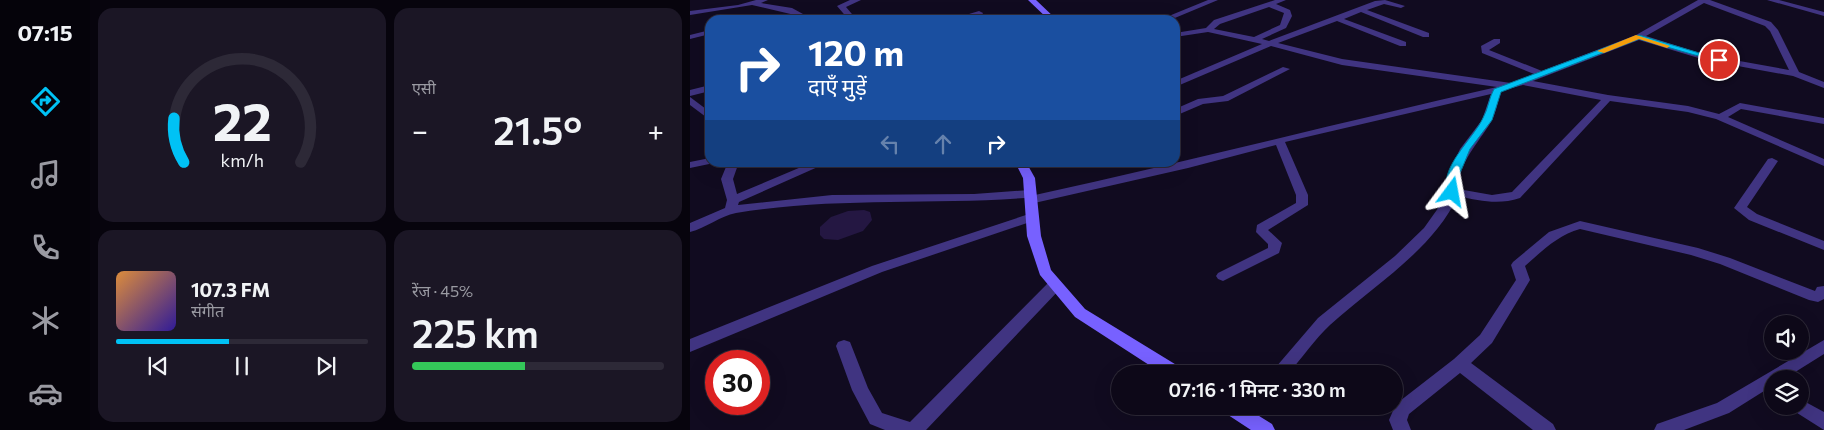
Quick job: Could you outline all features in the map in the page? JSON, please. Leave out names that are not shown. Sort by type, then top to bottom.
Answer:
[{"type":"street","points":[[690,13],[750,4],[764,0]]},
{"type":"street","points":[[849,15],[841,6],[857,0]]},
{"type":"street","points":[[1032,0],[1048,15]]},
{"type":"street","points":[[1176,15],[1214,0]]},
{"type":"street","points":[[1208,30],[1212,25],[1282,0]]},
{"type":"street","points":[[1180,162],[1497,90],[1639,37],[1703,0],[1768,24],[1774,30],[1795,74]]},
{"type":"street","points":[[1771,0],[1824,14]]},
{"type":"street","points":[[1180,82],[1269,44],[1384,2],[1400,6]]},
{"type":"street","points":[[750,4],[789,10],[799,14]]},
{"type":"street","points":[[1254,40],[1284,26],[1288,16],[1286,12],[1269,4]]},
{"type":"street","points":[[1362,10],[1426,35]]},
{"type":"street","points":[[972,15],[979,13]]},
{"type":"street","points":[[1338,19],[1403,44]]},
{"type":"street","points":[[1180,34],[1208,30],[1342,62],[1516,84],[1688,109],[1720,117],[1824,163]]},
{"type":"street","points":[[690,37],[705,33]]},
{"type":"street","points":[[1639,37],[1705,57],[1795,74],[1824,85]]},
{"type":"street","points":[[1497,41],[1485,47],[1486,51],[1541,74]]},
{"type":"street","points":[[1180,111],[1201,101],[1225,99],[1286,69]]},
{"type":"street","points":[[690,93],[705,89]]},
{"type":"street","points":[[1286,365],[1323,322],[1400,259],[1429,231],[1452,197],[1453,178],[1465,149],[1487,120],[1497,90]]},
{"type":"street","points":[[1452,192],[1492,199],[1507,199],[1516,196],[1608,98]]},
{"type":"street","points":[[690,100],[705,113]]},
{"type":"street","points":[[1720,117],[1740,106],[1824,121]]},
{"type":"street","points":[[1223,276],[1274,250],[1275,243],[1262,232],[1262,228],[1302,205],[1302,195],[1279,140]]},
{"type":"street","points":[[1772,161],[1740,208],[1754,217],[1824,246]]},
{"type":"street","points":[[690,165],[705,162]]},
{"type":"street","points":[[732,167],[727,179],[732,205]]},
{"type":"street","points":[[690,228],[732,205],[813,167]]},
{"type":"street","points":[[1023,167],[1029,178],[1034,236],[1045,272],[1080,313],[1163,365]]},
{"type":"street","points":[[732,205],[832,199],[1030,197],[1158,167]]},
{"type":"street","points":[[690,346],[877,269],[1032,217]]},
{"type":"street","points":[[1402,430],[1398,420],[1402,409],[1460,364],[1486,338],[1523,280],[1518,265],[1554,234],[1568,227],[1580,226],[1693,251],[1725,261],[1818,297],[1824,291]]},
{"type":"street","points":[[914,430],[1055,285]]},
{"type":"street","points":[[844,346],[860,390],[876,419],[909,430]]},
{"type":"street","points":[[1790,370],[1824,346]]},
{"type":"street","points":[[1460,364],[1547,430]]},
{"type":"street","points":[[1664,430],[1723,408],[1764,388]]},
{"type":"street","points":[[1809,412],[1824,422]]},
{"type":"street","points":[[1251,415],[1266,430]]},
{"type":"building","points":[[864,210],[870,212],[872,220],[863,231],[838,240],[824,239],[820,235],[820,227],[831,217],[848,211]]},
{"type":"slow traffic","points":[[1601,51],[1639,37],[1667,46]]},
{"type":"route","points":[[1452,192],[1453,178],[1465,149],[1487,120],[1497,90],[1639,37],[1719,60]]}]
